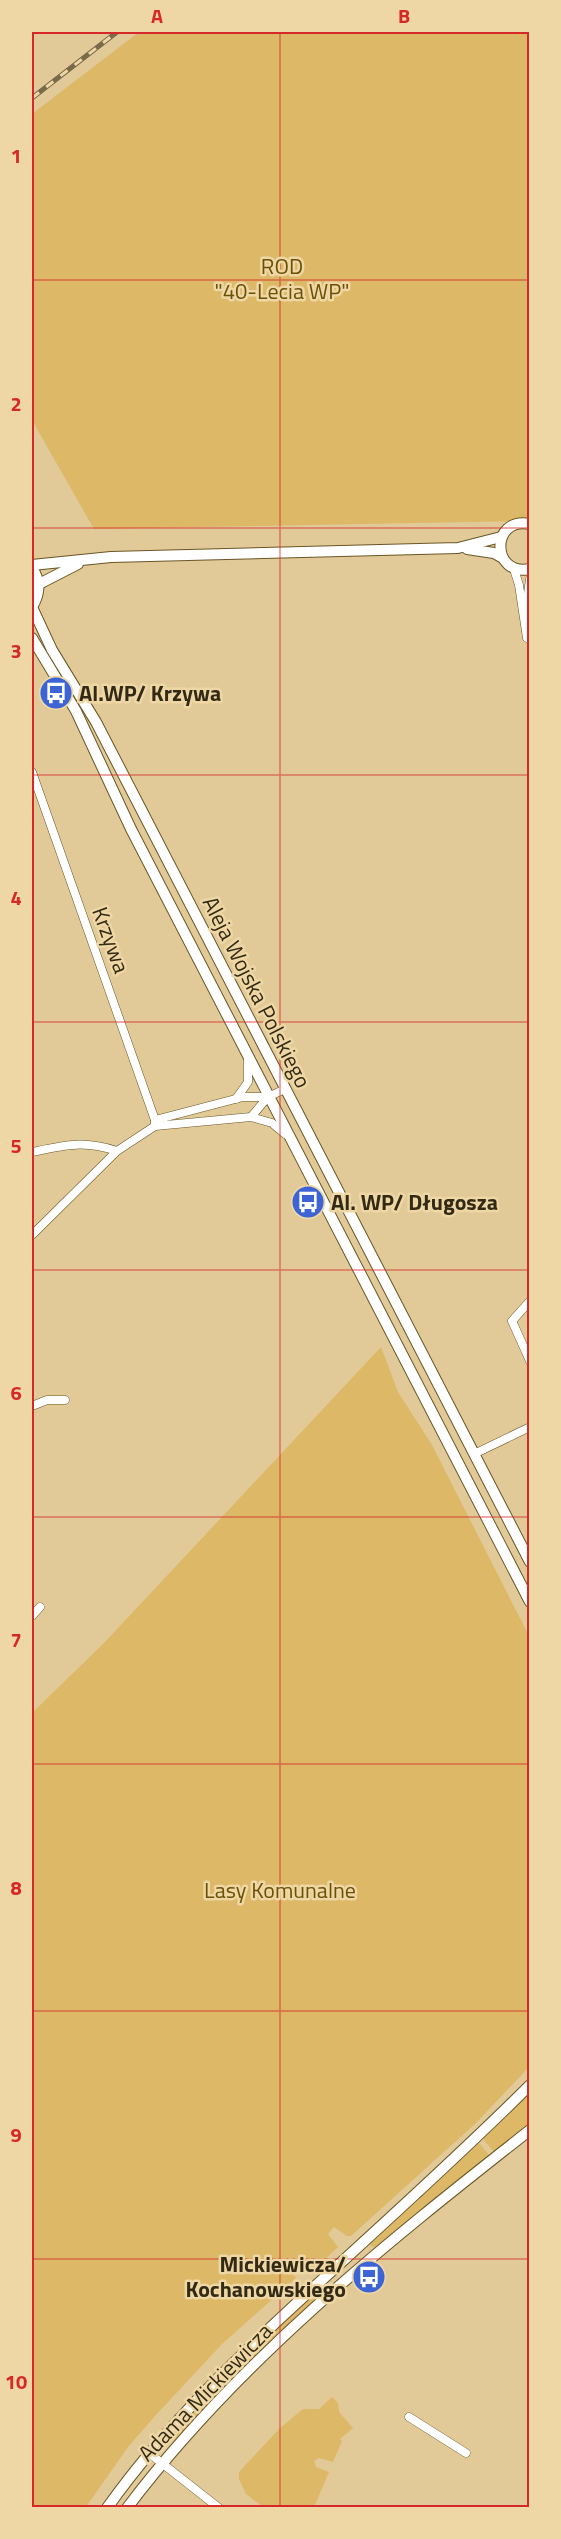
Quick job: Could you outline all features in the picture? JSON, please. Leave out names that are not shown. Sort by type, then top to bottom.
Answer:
[{"type":"main road","points":[[458,548],[501,537],[514,524],[530,524]]},
{"type":"main road","points":[[501,537],[499,546],[501,557]]},
{"type":"main road","points":[[32,607],[39,584],[32,566],[111,557],[458,548],[494,553],[514,569],[530,569]]},
{"type":"main road","points":[[39,584],[87,561]]},
{"type":"main road","name":"Aleja Wojska Polskiego","points":[[32,607],[52,650],[96,722],[530,1562]]},
{"type":"main road","name":"Aleja Wojska Polskiego","points":[[32,638],[76,711],[115,797],[203,971],[530,1602]]},
{"type":"main road","points":[[203,971],[221,963]]},
{"type":"main road","points":[[428,1406],[445,1397]]},
{"type":"main road","name":"Adama Mickiewicza","points":[[107,2508],[150,2453],[229,2366],[478,2137],[530,2085]]},
{"type":"main road","name":"Adama Mickiewicza","points":[[127,2508],[162,2463],[244,2374],[370,2259],[530,2130]]},
{"type":"main road","points":[[359,2246],[370,2259]]},
{"type":"street","points":[[514,569],[525,616],[527,638]]},
{"type":"street","points":[[525,616],[530,579]]},
{"type":"street","name":"Krzywa","points":[[32,772],[155,1123]]},
{"type":"street","points":[[236,1099],[248,1082],[246,1054]]},
{"type":"street","points":[[32,1235],[117,1151],[155,1123],[236,1099],[268,1097],[285,1089]]},
{"type":"street","points":[[251,1117],[268,1097]]},
{"type":"street","points":[[155,1123],[251,1117],[277,1126],[290,1140]]},
{"type":"street","points":[[32,1152],[87,1143],[117,1151]]},
{"type":"street","points":[[530,1301],[512,1321],[514,1331],[530,1361]]},
{"type":"street","points":[[32,1406],[47,1400],[64,1400]]},
{"type":"street","points":[[474,1454],[530,1426]]},
{"type":"street","points":[[32,1616],[40,1607]]},
{"type":"street","points":[[409,2416],[466,2453]]},
{"type":"street","points":[[150,2453],[219,2508]]},
{"type":"green space","name":"ROD \"40-Lecia WP\"","points":[[139,32],[529,32],[529,521],[94,529],[32,420],[32,114]]},
{"type":"green space","name":"Lasy Komunalne","points":[[381,1347],[398,1392],[432,1445],[529,1636],[529,2067],[476,2123],[351,2236],[347,2236],[334,2227],[328,2234],[338,2247],[310,2273],[299,2261],[289,2269],[296,2278],[222,2344],[155,2416],[128,2447],[86,2507],[32,2507],[32,1713],[104,1643]]},
{"type":"green space","points":[[529,2092],[529,2124],[494,2152],[483,2139]]},
{"type":"green space","points":[[479,2143],[490,2156],[375,2248],[370,2246],[371,2243]]},
{"type":"green space","points":[[311,2297],[315,2302],[231,2380],[175,2440],[170,2436],[264,2339]]},
{"type":"green space","points":[[332,2397],[338,2403],[339,2412],[353,2428],[340,2439],[342,2441],[333,2462],[319,2458],[314,2461],[316,2467],[329,2472],[314,2507],[263,2507],[246,2494],[239,2479],[239,2472],[280,2428],[303,2409],[319,2409]]},
{"type":"railway","points":[[32,98],[117,32]]},
{"type":"place","name":"Al.WP/ Krzywa","points":[[56,693]]},
{"type":"place","name":"Al. WP/ Długosza","points":[[308,1202]]},
{"type":"place","name":"Mickiewicza/ Kochanowskiego","points":[[369,2277]]}]
